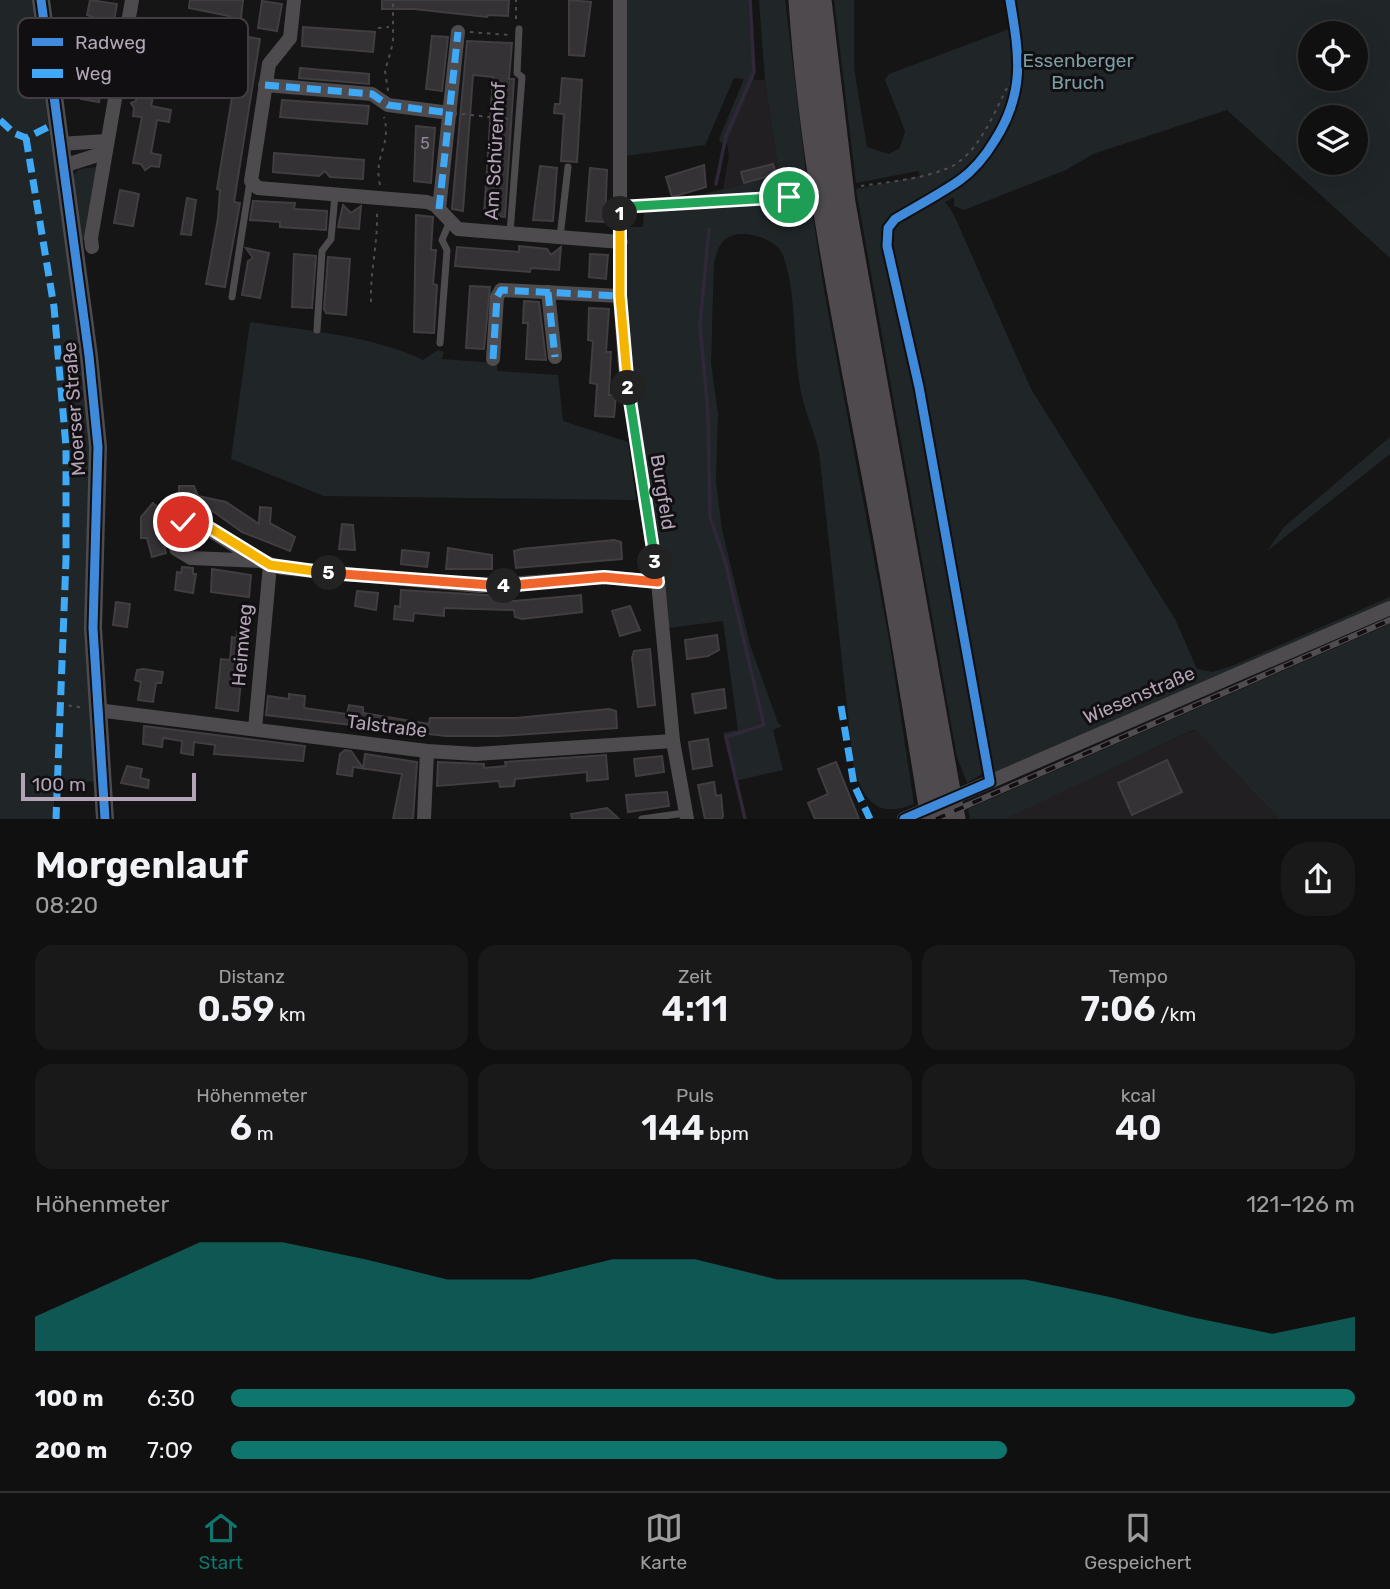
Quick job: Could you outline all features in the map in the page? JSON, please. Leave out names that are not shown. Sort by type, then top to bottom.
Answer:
[{"type":"highway","points":[[800,0],[815,139],[838,290],[888,555],[935,772],[954,819]]},
{"type":"highway","points":[[820,0],[844,203],[935,772],[932,819]]},
{"type":"street","name":"Moerser Straße","points":[[41,0],[43,18]]},
{"type":"street","points":[[129,18],[132,0]]},
{"type":"street","points":[[294,0],[290,38],[269,64],[250,181],[258,188],[427,202],[439,209],[458,32]]},
{"type":"street","name":"Burgfeld","points":[[620,0],[620,296],[625,366],[658,582],[673,741],[687,816]]},
{"type":"street","points":[[265,85],[372,94],[385,103],[404,109],[450,113]]},
{"type":"street","name":"Moerser Straße","points":[[54,98],[98,447],[93,628],[105,819]]},
{"type":"street","points":[[92,247],[90,238],[114,98]]},
{"type":"street","points":[[60,144],[105,147]]},
{"type":"street","points":[[63,166],[105,147]]},
{"type":"street","name":"Am Schürenhof","points":[[439,209],[458,229],[621,243]]},
{"type":"street","points":[[493,359],[496,297],[501,290],[620,296]]},
{"type":"street","points":[[548,292],[555,357]]},
{"type":"street","points":[[265,563],[197,520],[183,522],[173,534],[176,549],[187,558],[265,563],[480,586],[604,577],[658,582]]},
{"type":"street","name":"Heimweg","points":[[255,729],[265,563]]},
{"type":"street","name":"Wiesenstraße","points":[[904,819],[1390,608]]},
{"type":"street","name":"Talstraße","points":[[97,710],[427,751],[476,754],[673,741]]},
{"type":"street","points":[[424,819],[427,751]]},
{"type":"lane","name":"Am Schürenhof","points":[[510,234],[522,77],[517,73],[518,32]]},
{"type":"lane","points":[[560,238],[568,167]]},
{"type":"lane","points":[[232,297],[250,181]]},
{"type":"lane","points":[[317,330],[322,250],[331,239],[335,195]]},
{"type":"lane","points":[[440,343],[447,250],[442,240],[450,221]]},
{"type":"lane","points":[[642,819],[687,816]]},
{"type":"path","points":[[371,302],[369,276],[377,240],[377,205],[382,198],[376,167],[386,140],[385,103],[390,89],[385,71],[393,43],[393,0]]},
{"type":"path","points":[[458,32],[518,32],[516,0]]},
{"type":"path","points":[[378,28],[391,27]]},
{"type":"path","points":[[871,185],[946,169],[963,159],[976,144],[1009,84],[1017,84]]},
{"type":"path","points":[[450,113],[519,120]]},
{"type":"path","points":[[620,207],[789,197]]},
{"type":"path","points":[[61,704],[97,710]]},
{"type":"shaded area","points":[[754,80],[765,80],[779,175],[723,189],[729,155],[727,144]]},
{"type":"shaded area","points":[[1196,729],[1279,819],[1004,818]]},
{"type":"green space","points":[[0,0],[32,0],[34,18],[18,18],[18,98],[45,98],[73,283],[93,446],[99,782],[54,780],[54,819],[0,819]]},
{"type":"green space","points":[[624,0],[748,0],[754,80],[727,144],[721,143],[719,139],[744,79],[734,78],[705,145],[625,156]]},
{"type":"green space","points":[[759,0],[785,0],[808,190],[680,200],[779,175],[765,80]]},
{"type":"green space","name":"Essenberger Bruch","points":[[834,0],[854,0],[854,68],[867,147],[889,154],[900,148],[905,131],[885,80],[889,74],[1017,26],[1013,0],[1390,0],[1390,258],[1299,175],[1368,175],[1368,105],[1298,105],[1298,174],[1227,110],[1093,154],[1066,170],[964,210],[954,206],[954,197],[945,202],[953,213],[1031,389],[1175,619],[1197,669],[1212,672],[1232,666],[1390,597],[1390,604],[993,773],[937,453],[890,245],[895,224],[926,205],[924,198],[888,221],[883,245],[920,422],[984,762],[982,774],[967,783],[957,757],[856,189],[920,176],[918,171],[856,183]]},
{"type":"green space","points":[[97,167],[85,239],[81,241],[73,176],[79,169]]},
{"type":"green space","points":[[810,197],[824,290],[890,645],[914,804],[902,808],[882,808],[875,805],[863,791],[854,770],[819,452],[799,382],[788,273],[779,249],[758,236],[741,234],[727,238],[720,245],[714,262],[711,363],[718,414],[716,481],[722,530],[750,645],[778,723],[782,726],[773,730],[783,770],[735,781],[723,733],[738,730],[723,621],[668,628],[631,364],[626,294],[628,227],[643,227],[644,211]]},
{"type":"green space","points":[[250,322],[360,339],[423,360],[438,350],[444,352],[442,359],[497,363],[497,371],[558,375],[563,421],[628,442],[636,500],[324,496],[231,459]]},
{"type":"green space","points":[[1390,437],[1390,454],[1267,551],[1284,527]]},
{"type":"green space","points":[[1390,624],[1390,819],[1279,819],[1195,729],[1005,819],[970,819],[968,809]]},
{"type":"building","points":[[90,0],[117,4],[114,18],[92,18],[87,15]]},
{"type":"building","points":[[190,0],[243,0],[241,18],[229,18],[189,8]]},
{"type":"building","points":[[382,0],[509,0],[508,16],[487,17],[414,9],[382,9]]},
{"type":"building","points":[[569,0],[591,2],[584,56],[569,55]]},
{"type":"building","points":[[262,1],[282,4],[277,31],[258,28]]},
{"type":"building","points":[[303,27],[375,32],[373,52],[302,46]]},
{"type":"building","points":[[432,36],[448,37],[442,91],[426,89]]},
{"type":"building","points":[[248,37],[260,39],[234,202],[240,203],[225,287],[206,284],[218,218],[220,190],[217,189],[232,98],[248,98]]},
{"type":"building","points":[[467,41],[512,43],[509,79],[514,79],[505,217],[484,215],[493,77],[473,75],[463,211],[452,209]]},
{"type":"building","points":[[300,68],[369,74],[369,84],[299,78]]},
{"type":"building","points":[[562,78],[582,80],[577,162],[561,161],[564,114],[554,113],[555,104],[560,104]]},
{"type":"building","points":[[81,98],[100,98],[99,102]]},
{"type":"building","points":[[136,98],[153,98],[151,106],[171,110],[169,122],[157,120],[151,153],[161,155],[159,167],[151,166],[145,170],[141,164],[133,163],[142,117],[133,116],[134,108],[131,103]]},
{"type":"building","points":[[282,100],[369,106],[367,124],[280,117]]},
{"type":"building","points":[[416,126],[435,128],[431,183],[414,181]]},
{"type":"building","points":[[274,153],[364,160],[363,179],[330,177],[325,171],[319,176],[273,172]]},
{"type":"building","points":[[773,164],[776,174],[744,183],[741,172]]},
{"type":"building","points":[[704,165],[706,187],[672,197],[666,177]]},
{"type":"building","points":[[540,166],[557,168],[553,221],[533,220]]},
{"type":"building","points":[[590,168],[607,170],[605,222],[586,221]]},
{"type":"building","points":[[120,190],[139,194],[133,226],[114,223]]},
{"type":"building","points":[[187,198],[196,200],[191,235],[181,234]]},
{"type":"building","points":[[253,201],[295,203],[294,209],[327,211],[326,230],[280,227],[280,222],[250,220]]},
{"type":"building","points":[[343,205],[351,213],[361,206],[359,229],[338,227]]},
{"type":"building","points":[[416,215],[433,217],[431,250],[436,250],[433,284],[437,285],[434,333],[414,332]]},
{"type":"building","points":[[519,246],[547,249],[551,255],[561,247],[559,270],[531,268],[530,272],[455,266],[457,247],[519,252]]},
{"type":"building","points":[[246,248],[269,253],[260,298],[242,295],[248,261],[253,258]]},
{"type":"building","points":[[294,254],[316,256],[312,308],[292,307]]},
{"type":"building","points":[[590,254],[608,255],[606,279],[589,277]]},
{"type":"building","points":[[328,257],[350,259],[346,315],[326,313],[324,309]]},
{"type":"building","points":[[470,286],[490,287],[484,349],[466,348]]},
{"type":"building","points":[[524,301],[539,302],[546,360],[526,359],[528,323],[523,323]]},
{"type":"building","points":[[589,308],[609,309],[606,352],[611,352],[609,395],[616,395],[614,417],[595,416],[597,384],[590,383],[593,341],[588,340]]},
{"type":"building","points":[[179,486],[194,486],[198,496],[226,502],[259,524],[260,507],[271,508],[270,523],[295,537],[290,551],[242,532],[214,512],[198,507],[198,510],[179,511]]},
{"type":"building","points":[[153,503],[161,510],[164,506],[176,514],[161,532],[166,553],[152,557],[147,538],[141,538],[141,517]]},
{"type":"building","points":[[342,524],[353,525],[355,550],[339,549]]},
{"type":"building","points":[[614,540],[621,542],[622,559],[516,568],[514,551],[521,549]]},
{"type":"building","points":[[448,548],[492,555],[492,569],[446,569]]},
{"type":"building","points":[[402,550],[429,553],[427,567],[401,564]]},
{"type":"building","points":[[182,567],[193,568],[193,574],[196,574],[193,593],[175,590],[177,572],[181,573]]},
{"type":"building","points":[[212,569],[251,575],[249,597],[211,592]]},
{"type":"building","points":[[401,590],[501,596],[501,602],[581,595],[582,612],[522,619],[515,617],[514,610],[444,608],[444,616],[414,613],[413,621],[394,619],[395,606],[400,607]]},
{"type":"building","points":[[357,591],[378,593],[376,610],[355,606]]},
{"type":"building","points":[[116,602],[130,604],[127,627],[113,625]]},
{"type":"building","points":[[630,606],[640,630],[620,636],[612,611]]},
{"type":"building","points":[[237,632],[251,634],[249,651],[244,651],[238,711],[216,708],[221,659],[230,660],[232,637],[237,638]]},
{"type":"building","points":[[717,635],[719,650],[708,656],[687,659],[685,640]]},
{"type":"building","points":[[650,649],[655,705],[638,707],[632,658],[634,651]]},
{"type":"building","points":[[137,670],[163,672],[161,683],[156,683],[153,702],[138,700],[141,682],[135,680]]},
{"type":"building","points":[[724,689],[726,708],[695,713],[692,694]]},
{"type":"building","points":[[289,694],[305,696],[304,708],[347,714],[349,705],[363,707],[363,713],[429,724],[430,718],[516,718],[609,709],[616,711],[617,728],[500,736],[446,736],[266,715],[268,696],[289,699]]},
{"type":"building","points":[[144,726],[305,746],[303,761],[214,754],[215,745],[194,742],[193,755],[181,753],[182,741],[163,738],[162,747],[143,744]]},
{"type":"building","points":[[708,739],[712,766],[693,769],[689,742]]},
{"type":"building","points":[[345,750],[351,751],[363,768],[365,754],[417,762],[413,819],[393,819],[402,774],[353,767],[352,776],[337,774],[340,754]]},
{"type":"building","points":[[606,755],[608,779],[587,781],[587,772],[515,779],[514,786],[500,787],[499,781],[437,786],[438,762],[484,764],[484,768],[506,766],[505,762]]},
{"type":"building","points":[[662,756],[664,772],[636,776],[634,759]]},
{"type":"building","points":[[1167,760],[1182,792],[1132,815],[1118,783]]},
{"type":"building","points":[[836,762],[859,819],[815,819],[808,803],[828,794],[818,769]]},
{"type":"building","points":[[127,766],[142,769],[140,778],[149,780],[148,788],[121,783]]},
{"type":"building","points":[[714,782],[716,796],[721,795],[723,816],[722,819],[705,819],[698,785]]},
{"type":"building","points":[[667,792],[669,806],[628,812],[626,795]]},
{"type":"building","points":[[607,808],[619,819],[572,819],[571,814]]},
{"type":"waterway","points":[[716,184],[726,136],[754,72],[750,0]]},
{"type":"waterway","points":[[709,229],[700,325],[708,414],[710,517],[725,561],[764,725],[726,737],[745,819]]},
{"type":"railway","points":[[936,819],[1390,620]]},
{"type":"marked path","points":[[439,209],[458,32]]},
{"type":"marked path","points":[[265,85],[372,94],[388,105],[450,113]]},
{"type":"marked path","points":[[0,120],[14,133],[26,138],[58,122]]},
{"type":"marked path","points":[[26,138],[54,307],[66,447],[66,559],[56,819]]},
{"type":"marked path","points":[[493,359],[497,297],[501,290],[620,296]]},
{"type":"marked path","points":[[548,292],[555,357]]},
{"type":"marked path","points":[[841,706],[854,785],[870,819]]},
{"type":"cycle path","points":[[41,0],[43,18]]},
{"type":"cycle path","points":[[904,819],[990,782],[919,387],[887,246],[888,228],[895,219],[970,172],[988,151],[1005,122],[1012,105],[1018,72],[1010,0]]},
{"type":"cycle path","points":[[54,98],[89,356],[98,447],[93,628],[105,819]]},
{"type":"route","points":[[183,522],[200,522],[260,561],[282,568],[480,586],[514,586],[604,577],[658,582],[625,366],[620,296],[620,207],[789,197]]}]
